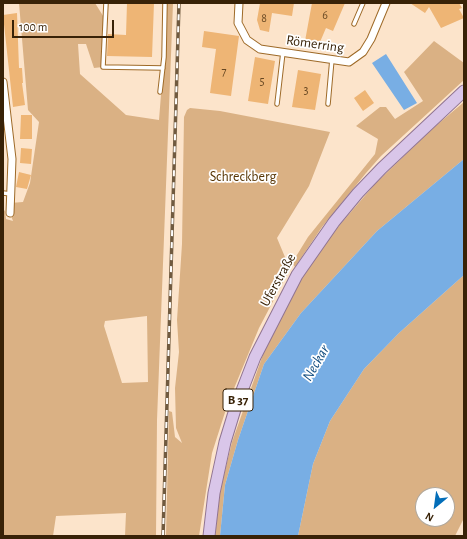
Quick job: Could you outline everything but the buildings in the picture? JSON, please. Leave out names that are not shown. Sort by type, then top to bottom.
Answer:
[{"type":"main road","name":"Uferstraße","points":[[209,536],[214,493],[225,442],[236,406],[254,357],[297,275],[334,222],[358,194],[382,168],[464,91]]},
{"type":"street","name":"Römerring","points":[[239,3],[238,23],[247,40],[260,49],[349,62],[363,52],[371,39],[386,3]]},
{"type":"street","points":[[3,82],[5,118],[12,159],[7,193],[10,213]]},
{"type":"lane","points":[[106,3],[103,67],[163,68]]},
{"type":"lane","points":[[160,92],[163,68],[165,3]]},
{"type":"lane","points":[[354,24],[363,3]]},
{"type":"lane","points":[[277,104],[283,52]]},
{"type":"lane","points":[[328,104],[332,60]]},
{"type":"green space","points":[[19,3],[95,3],[105,19],[103,67],[94,68],[86,44],[78,44],[80,74],[126,115],[159,120],[164,57],[165,3],[173,3],[157,420],[156,536],[125,536],[126,513],[56,516],[53,536],[3,536],[3,209],[5,211],[6,219],[13,221],[10,213],[10,203],[23,202],[30,183],[39,122],[28,110]],"holes":[[[147,316],[148,382],[122,383],[104,326],[105,321]]]},
{"type":"green space","points":[[434,41],[464,63],[464,80],[381,156],[322,227],[295,267],[292,263],[308,237],[375,154],[378,139],[356,126],[380,107],[386,107],[395,119],[423,101],[404,72]]},
{"type":"green space","points":[[464,102],[464,159],[377,231],[301,313],[264,364],[238,440],[225,485],[220,536],[215,536],[220,491],[232,442],[266,346],[293,289],[320,248],[375,184],[432,129]]},
{"type":"green space","name":"Schreckberg","points":[[190,108],[220,111],[330,132],[309,186],[277,238],[290,269],[259,328],[228,403],[212,453],[199,536],[166,536],[169,411],[172,412],[175,437],[182,443],[176,428],[175,388],[179,352],[177,320],[182,244],[184,117],[187,110]]},
{"type":"green space","points":[[464,275],[464,518],[455,536],[298,536],[313,464],[330,421],[364,369],[399,333]]},
{"type":"water","points":[[386,54],[417,103],[404,110],[372,63]]},
{"type":"water","name":"Neckar","points":[[464,159],[464,275],[399,333],[364,369],[330,421],[313,464],[298,536],[220,536],[225,485],[238,440],[264,364],[301,313],[377,231]]},
{"type":"railway","points":[[163,536],[179,3]]}]
